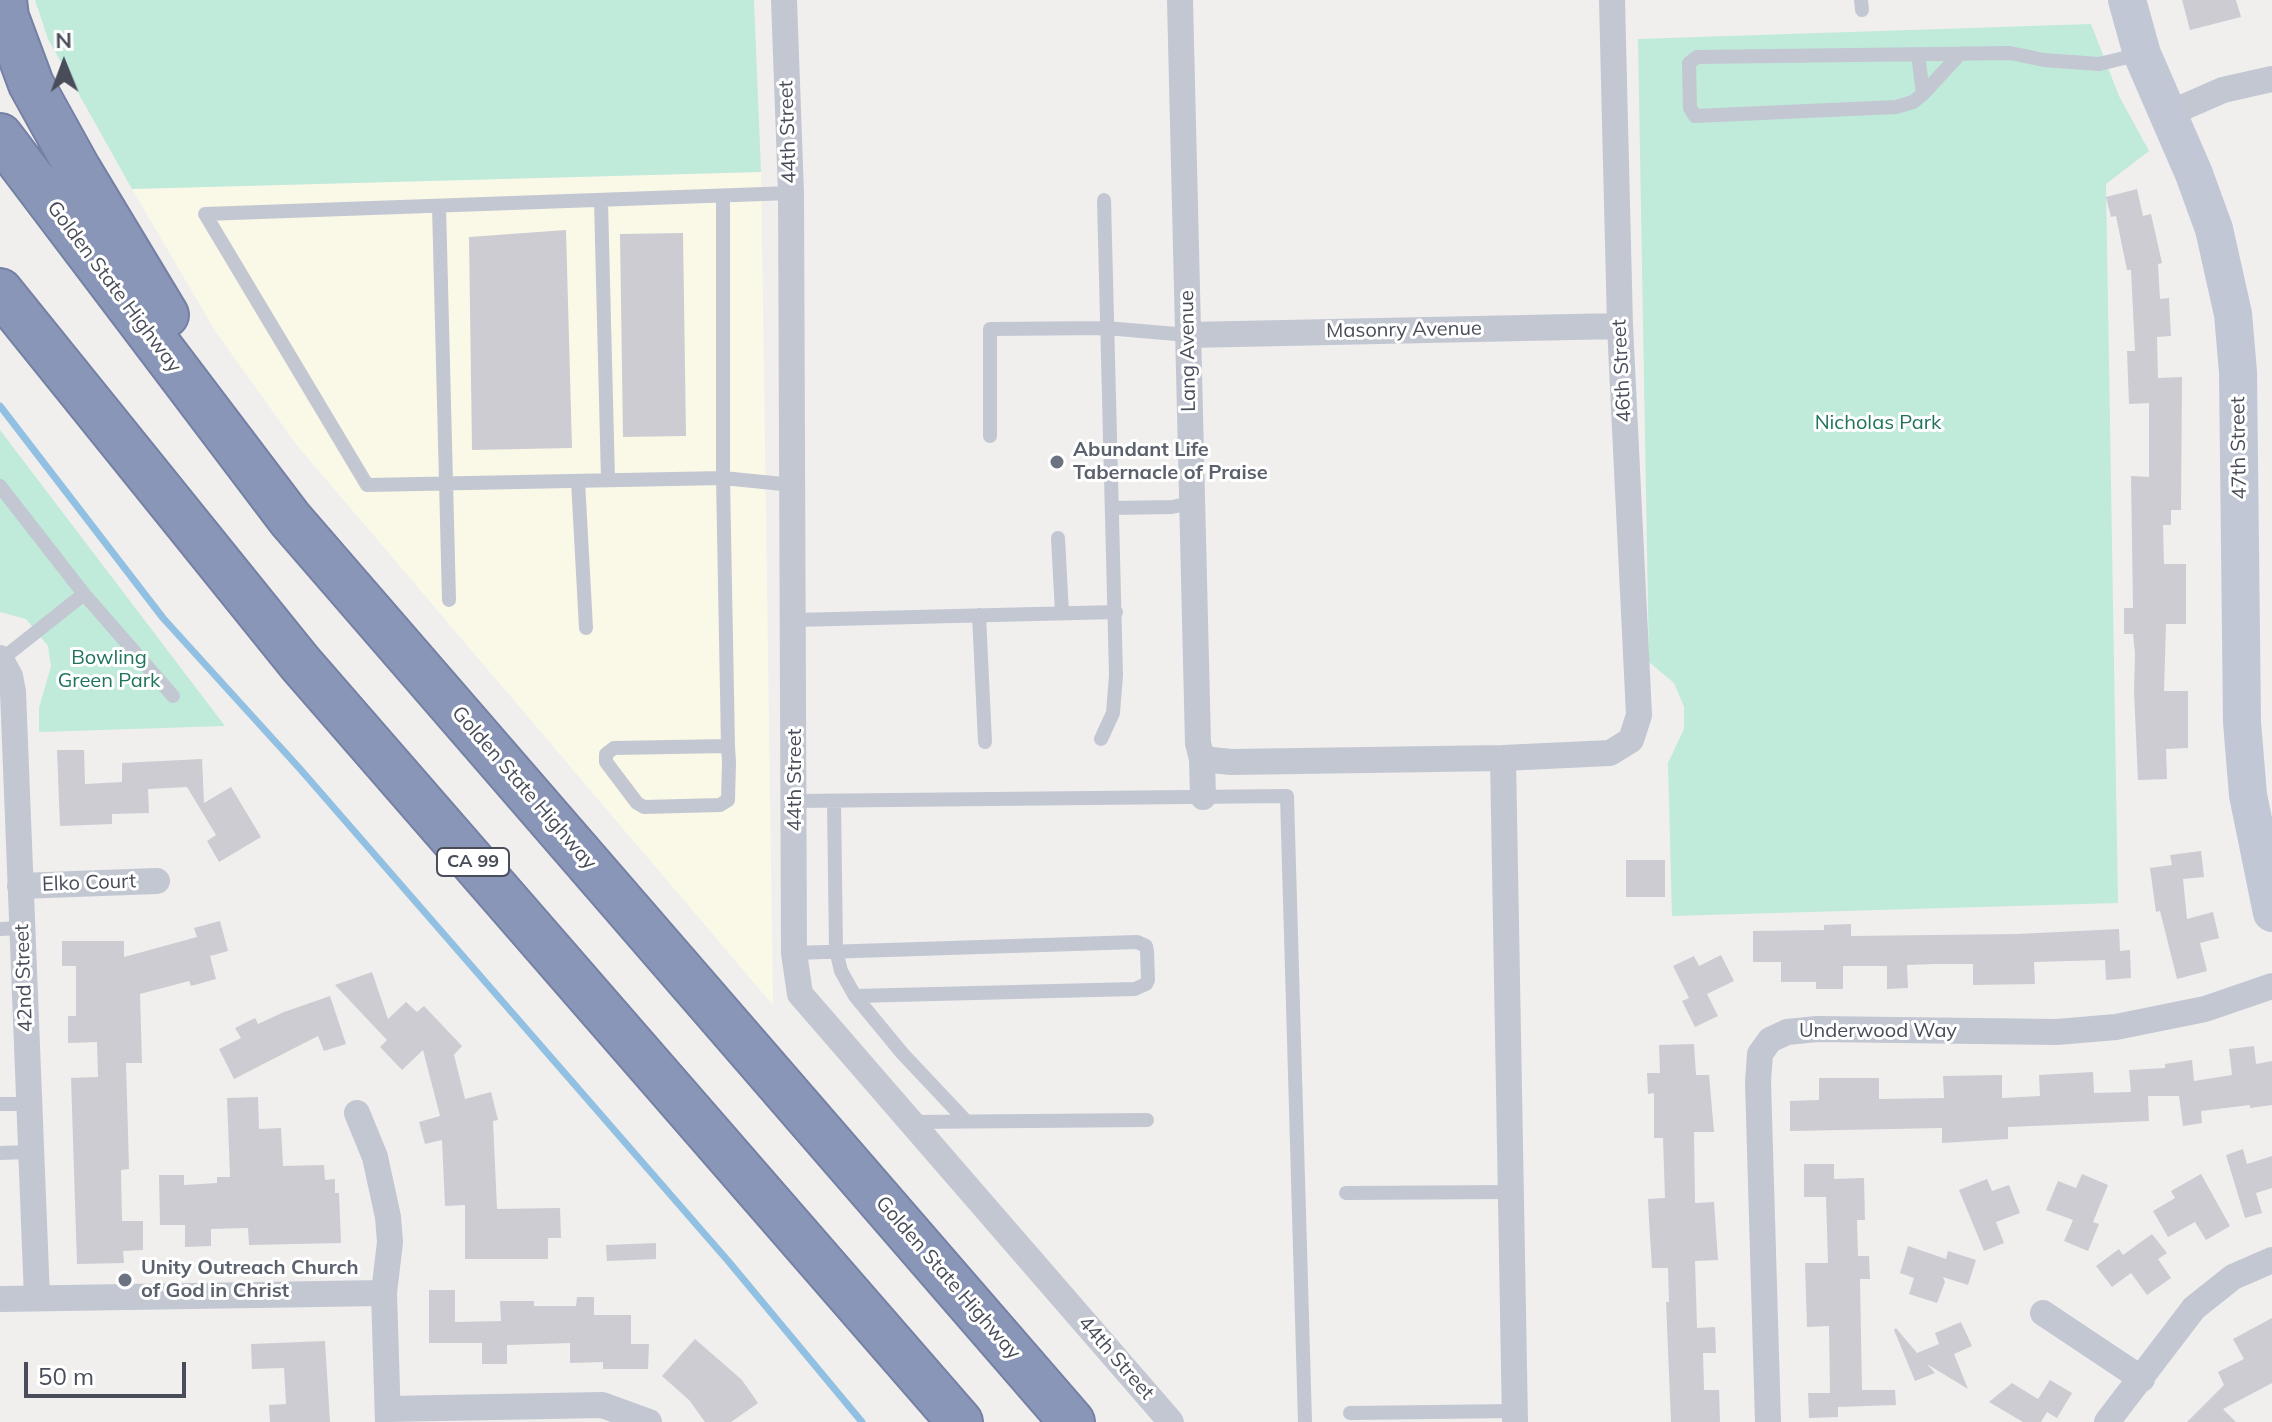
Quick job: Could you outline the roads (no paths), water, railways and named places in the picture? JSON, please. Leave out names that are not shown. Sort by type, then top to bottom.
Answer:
[{"type":"highway","points":[[4,0],[6,17],[31,84],[44,108],[290,519]]},
{"type":"highway","name":"Golden State Highway","points":[[0,136],[290,519],[1072,1422]]},
{"type":"highway","name":"CA 99","points":[[0,291],[300,663],[960,1422]]},
{"type":"street","name":"44th Street","points":[[784,0],[791,193],[794,953],[800,994],[1171,1422]]},
{"type":"street","name":"Lang Avenue","points":[[1180,0],[1191,503],[1198,743],[1202,759],[1203,797]]},
{"type":"street","name":"46th Street","points":[[1503,758],[1610,753],[1631,740],[1639,715],[1620,326],[1612,0]]},
{"type":"street","name":"47th Street","points":[[2127,0],[2142,54],[2214,229],[2233,314],[2238,372],[2242,722],[2248,795],[2272,913]]},
{"type":"street","points":[[2168,114],[2223,90],[2272,79]]},
{"type":"street","name":"Masonry Avenue","points":[[1188,335],[1620,326]]},
{"type":"street","name":"42nd Street","points":[[1,658],[10,676],[13,692],[20,886],[11,928],[29,1104],[37,1298]]},
{"type":"street","points":[[1202,759],[1231,762],[1503,758],[1514,1416]]},
{"type":"street","name":"Elko Court","points":[[20,886],[157,881]]},
{"type":"street","name":"Underwood Way","points":[[1768,1422],[1758,1082],[1760,1054],[1770,1040],[1787,1032],[1817,1029],[2057,1032],[2116,1027],[2205,1009],[2272,986]]},
{"type":"street","points":[[357,1113],[375,1157],[388,1217],[390,1242],[384,1293],[388,1416],[602,1405],[649,1422]]},
{"type":"street","points":[[2107,1422],[2142,1379],[2178,1325],[2194,1308],[2233,1277],[2272,1260]]},
{"type":"street","points":[[0,1299],[384,1293]]},
{"type":"street","points":[[2043,1313],[2142,1379]]},
{"type":"lane","points":[[1959,55],[1923,94],[1913,102],[1896,107],[1695,116],[1690,108],[1689,63],[1697,57],[2010,53],[2044,60],[2099,64],[2142,54]]},
{"type":"lane","points":[[1918,54],[1923,94]]},
{"type":"lane","points":[[791,193],[205,214],[367,485],[723,478],[793,485]]},
{"type":"lane","points":[[723,197],[723,478],[729,795],[728,800],[720,805],[640,806],[606,762],[608,752],[614,748],[728,746]]},
{"type":"lane","points":[[1101,739],[1113,713],[1116,612],[1104,200]]},
{"type":"lane","points":[[601,201],[608,480]]},
{"type":"lane","points":[[439,206],[449,600]]},
{"type":"lane","points":[[990,436],[990,329],[1106,328],[1188,335]]},
{"type":"lane","points":[[578,481],[586,628]]},
{"type":"lane","points":[[0,486],[84,594],[173,696]]},
{"type":"lane","points":[[1113,508],[1172,507],[1191,503]]},
{"type":"lane","points":[[1058,538],[1062,613]]},
{"type":"lane","points":[[1,658],[84,594]]},
{"type":"lane","points":[[794,620],[1116,612]]},
{"type":"lane","points":[[979,615],[985,742]]},
{"type":"lane","points":[[795,801],[1287,796],[1305,1422]]},
{"type":"lane","points":[[834,801],[836,950],[841,971],[855,996],[902,1053],[966,1121]]},
{"type":"lane","points":[[794,953],[1137,942],[1146,946],[1147,951],[1148,980],[1135,989],[855,996]]},
{"type":"lane","points":[[0,1104],[29,1104]]},
{"type":"lane","points":[[912,1122],[1147,1120]]},
{"type":"lane","points":[[0,1153],[31,1152]]},
{"type":"lane","points":[[1346,1193],[1510,1192]]},
{"type":"lane","points":[[1350,1413],[1514,1416]]},
{"type":"waterway","points":[[0,406],[163,618],[301,770],[729,1262],[862,1422]]},
{"type":"place","name":"Abundant Life Tabernacle of Praise","points":[[1057,462]]},
{"type":"place","name":"Unity Outreach Church of God in Christ","points":[[125,1280]]},
{"type":"park label","name":"Nicholas Park","points":[[1878,423]]},
{"type":"park label","name":"Bowling Green Park","points":[[109,670]]}]
